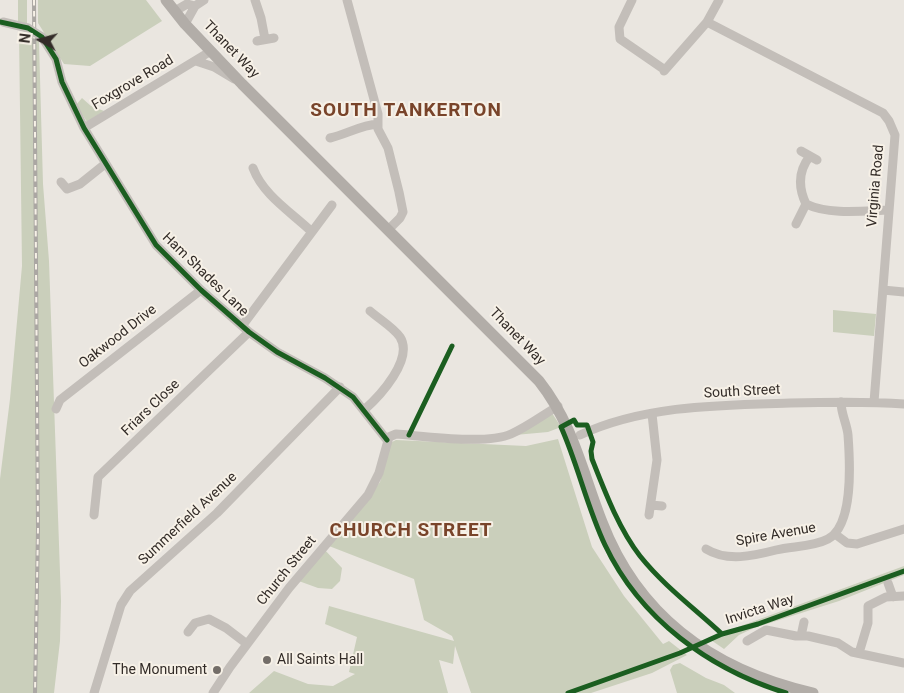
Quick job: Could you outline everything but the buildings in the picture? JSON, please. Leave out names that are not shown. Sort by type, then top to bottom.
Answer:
[{"type":"main road","name":"Thanet Way","points":[[166,0],[185,24],[242,84],[523,363],[558,406],[571,433],[602,523],[616,554],[655,608],[681,633],[710,654],[747,673],[813,693]]},
{"type":"street","points":[[175,12],[186,4],[204,0]]},
{"type":"street","points":[[255,0],[262,18],[261,40],[274,38]]},
{"type":"street","points":[[346,0],[378,114],[380,137],[388,148],[402,212],[400,218],[388,230]]},
{"type":"street","points":[[632,0],[619,27],[620,38],[665,70],[707,22],[720,0]]},
{"type":"street","points":[[185,24],[193,3]]},
{"type":"street","name":"Ham Shades Lane","points":[[1,22],[28,28],[42,37],[56,59],[62,82],[84,128],[156,245],[201,290],[246,329],[277,352],[353,396],[387,440]]},
{"type":"street","name":"Virginia Road","points":[[707,22],[883,113],[889,121],[895,135],[874,402]]},
{"type":"street","name":"Foxgrove Road","points":[[196,61],[202,42]]},
{"type":"street","name":"Foxgrove Road","points":[[84,128],[211,51]]},
{"type":"street","name":"Foxgrove Road","points":[[196,61],[214,67],[242,84]]},
{"type":"street","points":[[330,138],[352,132],[363,125],[378,124]]},
{"type":"street","points":[[810,156],[800,177],[800,188],[806,204],[815,208],[888,210]]},
{"type":"street","points":[[61,182],[67,189],[80,184],[105,164]]},
{"type":"street","points":[[253,168],[268,193],[312,232]]},
{"type":"street","points":[[796,224],[806,204]]},
{"type":"street","name":"Friars Close","points":[[94,514],[98,477],[246,329],[332,205]]},
{"type":"street","name":"Oakwood Drive","points":[[56,409],[60,400],[201,290]]},
{"type":"street","points":[[883,290],[904,292]]},
{"type":"street","points":[[364,410],[377,399],[396,370],[404,350],[398,334],[370,311]]},
{"type":"street","name":"Summerfield Avenue","points":[[94,693],[122,605],[130,591],[217,513],[340,387]]},
{"type":"street","name":"South Street","points":[[584,436],[613,422],[652,414],[726,405],[841,402],[904,404]]},
{"type":"street","name":"Spire Avenue","points":[[706,549],[721,556],[753,556],[821,542],[835,534],[844,517],[848,496],[848,434],[841,402]]},
{"type":"street","points":[[387,440],[396,434],[440,438],[499,438],[511,434],[558,406]]},
{"type":"street","points":[[649,515],[657,460],[652,414]]},
{"type":"street","name":"Church Street","points":[[213,693],[246,644],[311,561],[368,495],[379,473],[387,440]]},
{"type":"street","points":[[651,505],[662,506]]},
{"type":"street","points":[[835,534],[853,545],[880,538],[904,528]]},
{"type":"street","points":[[888,583],[893,597]]},
{"type":"street","points":[[859,653],[868,623],[868,606],[886,597],[904,596]]},
{"type":"street","points":[[188,632],[191,621],[209,619],[217,622],[246,644]]},
{"type":"street","points":[[801,636],[804,622]]},
{"type":"street","points":[[747,641],[766,630],[838,644],[849,651],[904,663]]},
{"type":"green space","points":[[18,0],[27,0],[27,25],[18,24]]},
{"type":"green space","points":[[38,0],[146,0],[162,21],[90,66],[64,64],[38,23]]},
{"type":"green space","points":[[19,32],[39,42],[43,184],[49,261],[61,601],[60,641],[54,693],[0,693],[0,479],[10,399],[22,266]]},
{"type":"green space","points":[[82,98],[91,106],[104,111],[87,122],[76,105]]},
{"type":"green space","points":[[833,310],[876,314],[874,336],[833,332]]},
{"type":"green space","points":[[550,410],[561,427],[548,432],[504,436]]},
{"type":"green space","points":[[558,439],[592,547],[624,596],[663,644],[669,641],[687,655],[652,673],[591,693],[471,693],[455,646],[453,664],[439,660],[448,693],[249,693],[274,671],[308,684],[333,686],[355,674],[349,672],[357,637],[325,624],[329,606],[454,641],[452,636],[424,620],[414,579],[329,546],[380,482],[390,443],[396,440],[526,446]]},
{"type":"green space","points":[[323,548],[342,568],[340,581],[332,589],[318,588],[296,580]]},
{"type":"green space","points":[[904,566],[904,575],[839,601],[754,628],[739,635],[724,649],[708,638]]},
{"type":"green space","points":[[680,663],[706,678],[724,685],[735,693],[677,693],[670,670],[673,665]]},
{"type":"railway","points":[[34,0],[38,529],[35,693]]},
{"type":"cycle path","points":[[0,22],[28,28],[42,37],[56,59],[62,82],[84,128],[156,245],[201,290],[249,332],[277,352],[325,378],[353,397],[387,440]]},
{"type":"cycle path","points":[[409,435],[452,346]]},
{"type":"cycle path","name":"Invicta Way","points":[[722,634],[659,577],[632,545],[613,510],[592,459],[593,442],[587,425],[577,425],[574,420],[561,427],[605,545],[620,572],[637,596],[657,618],[704,655],[758,683],[786,693]]},
{"type":"cycle path","name":"Invicta Way","points":[[568,693],[680,653],[722,634],[758,624],[904,571]]},
{"type":"place","name":"All Saints Hall","points":[[267,660]]},
{"type":"place","name":"The Monument","points":[[217,670]]},
{"type":"district","name":"SOUTH TANKERTON","points":[[406,111]]},
{"type":"district","name":"CHURCH STREET","points":[[411,531]]}]
